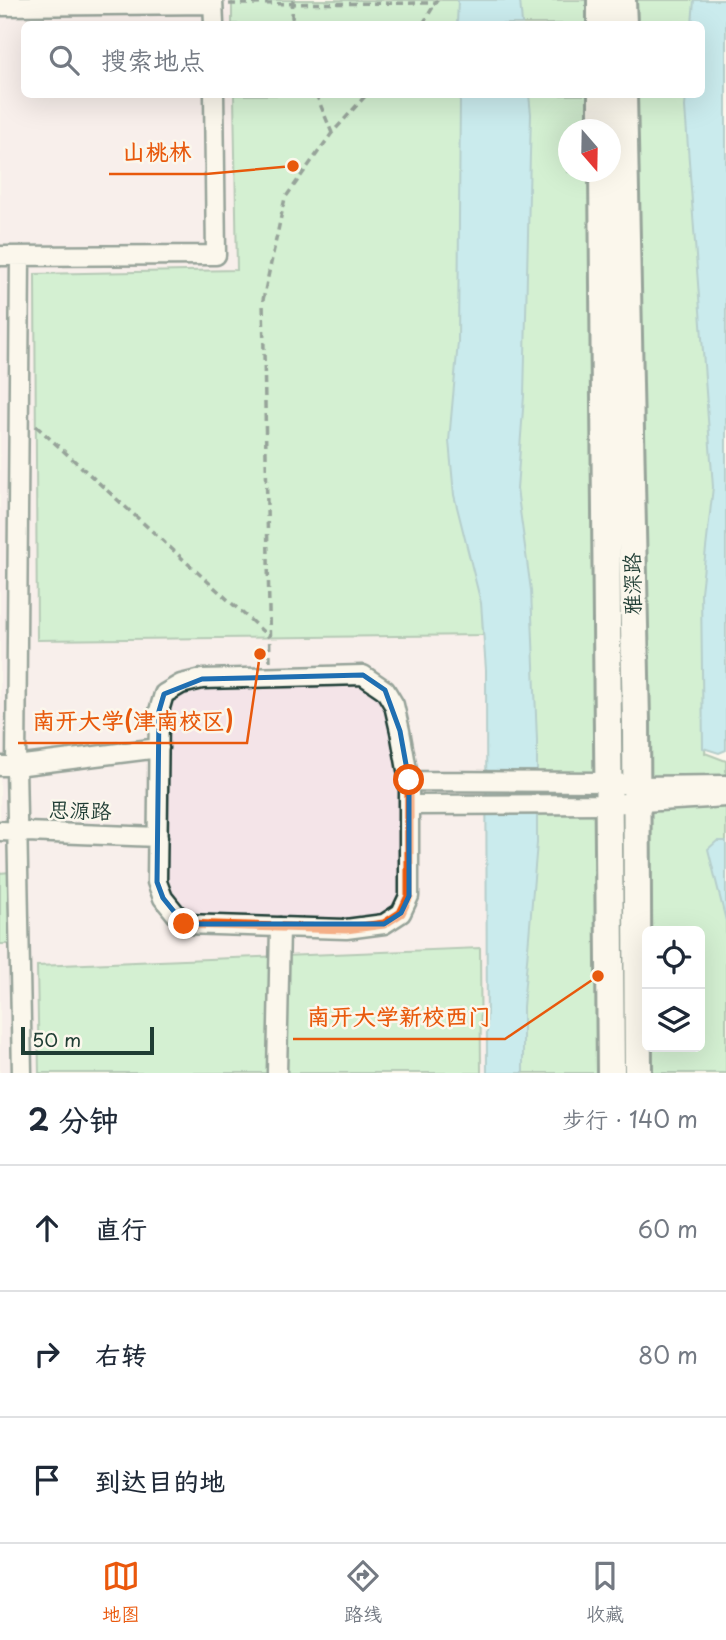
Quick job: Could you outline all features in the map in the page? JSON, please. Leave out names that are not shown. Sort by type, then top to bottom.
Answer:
[{"type":"main road","points":[[601,0],[601,21]]},
{"type":"main road","points":[[622,0],[623,21]]},
{"type":"main road","points":[[602,98],[603,119]]},
{"type":"main road","name":"雅深路","points":[[623,98],[637,793],[638,1073]]},
{"type":"main road","name":"雅深路","points":[[603,182],[611,1073]]},
{"type":"street","points":[[0,6],[214,2],[214,21]]},
{"type":"street","points":[[0,256],[215,255],[214,98]]},
{"type":"street","points":[[20,256],[19,411],[8,831],[22,1073]]},
{"type":"street","points":[[363,675],[385,690],[394,705],[409,780],[409,896],[401,913],[384,924],[346,929],[184,924],[163,898],[157,882],[159,748],[159,711],[164,694],[181,684],[202,679],[363,675]]},
{"type":"street","points":[[8,766],[159,748]]},
{"type":"street","points":[[409,780],[547,781],[609,793]]},
{"type":"street","points":[[637,793],[726,785]]},
{"type":"street","points":[[410,805],[546,803],[609,793],[726,797]]},
{"type":"street","name":"思源路","points":[[8,831],[158,837]]},
{"type":"street","points":[[277,1073],[280,927]]},
{"type":"path","points":[[214,2],[437,2]]},
{"type":"path","points":[[293,2],[293,21]]},
{"type":"path","points":[[425,21],[437,2]]},
{"type":"path","points":[[318,98],[332,133]]},
{"type":"path","points":[[271,677],[264,300],[285,198],[332,133],[363,98]]},
{"type":"path","points":[[19,411],[270,637]]},
{"type":"highlighted area","points":[[363,675],[385,690],[400,731],[409,781],[409,896],[401,913],[384,924],[184,924],[163,898],[157,882],[159,711],[164,694],[202,679]]},
{"type":"shaded area","points":[[0,0],[480,0],[481,21],[21,21],[21,98],[482,98],[503,1073],[0,1073]]},
{"type":"green space","points":[[232,0],[470,0],[470,21],[232,21]]},
{"type":"green space","points":[[520,0],[700,0],[698,21],[519,21]]},
{"type":"green space","points":[[234,98],[472,98],[483,635],[37,640],[35,274],[237,270]]},
{"type":"green space","points":[[517,98],[692,98],[720,491],[705,753],[726,761],[726,1073],[511,1073],[504,486]]},
{"type":"green space","points":[[10,872],[11,944],[0,944],[0,873]]},
{"type":"green space","points":[[480,948],[481,1073],[39,1073],[37,966]]},
{"type":"water","points":[[458,0],[520,0],[522,21],[457,21]]},
{"type":"water","points":[[694,0],[726,0],[726,750],[719,753],[703,748],[701,592],[713,487],[685,107],[686,98],[705,98],[705,21],[692,21]]},
{"type":"water","points":[[460,98],[529,98],[524,396],[517,489],[531,590],[537,740],[537,843],[523,1007],[523,1073],[487,1073],[486,670],[481,603],[454,495],[449,441],[458,342]]},
{"type":"water","points":[[717,841],[726,841],[726,921],[708,849]]},
{"type":"place","name":"山桃林","points":[[293,166]]},
{"type":"place","name":"南开大学(津南校区)","points":[[260,654]]},
{"type":"place","name":"南开大学新校西门","points":[[598,976]]},
{"type":"route","points":[[184,924],[346,929],[384,924],[401,913],[409,896],[409,780]]}]
